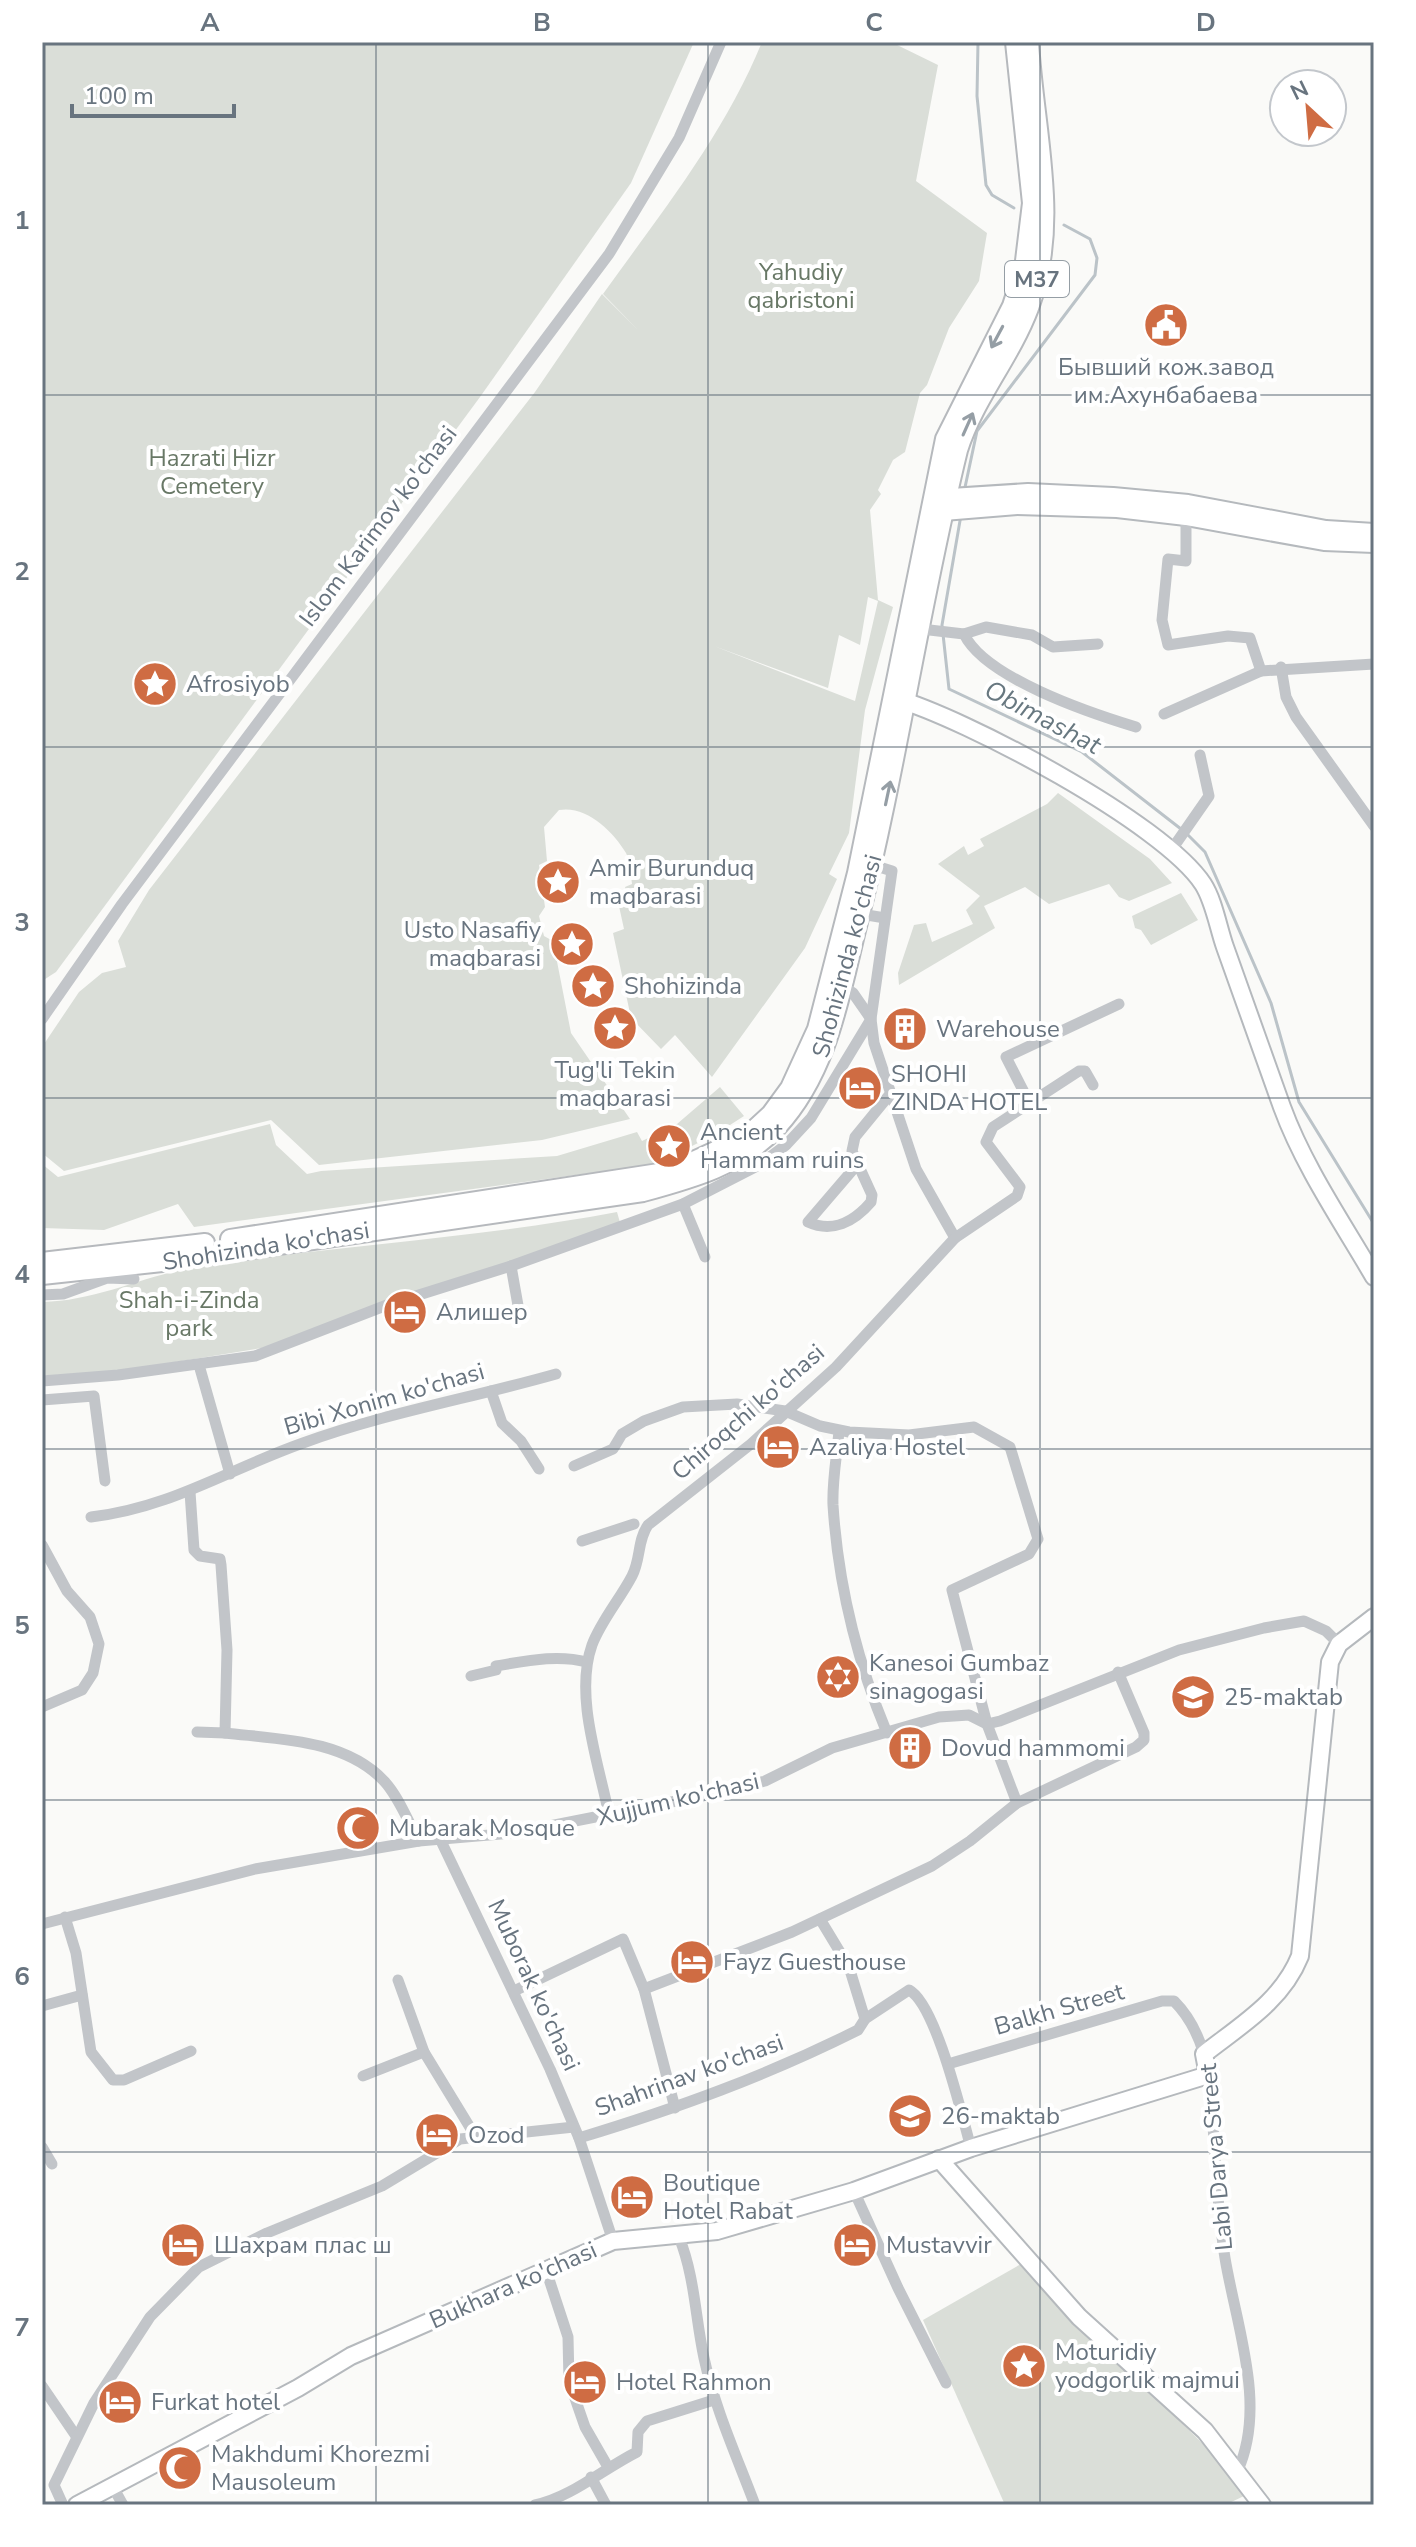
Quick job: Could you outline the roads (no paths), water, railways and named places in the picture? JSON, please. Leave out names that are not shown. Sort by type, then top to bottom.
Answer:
[{"type":"main road","name":"Shohizinda ko'chasi","points":[[42,1262],[218,1242],[642,1178],[688,1166],[733,1145],[758,1127],[781,1102],[812,1044],[857,873],[899,699],[938,505],[951,423],[1012,306],[1024,269],[1032,203],[1015,42]]},
{"type":"main road","name":"Shohizinda ko'chasi","points":[[42,1275],[162,1262],[621,1196],[679,1183],[748,1152],[789,1113],[818,1064],[861,914],[873,865],[899,699],[928,631],[938,505],[969,421],[1029,308],[1044,241],[1046,181],[1032,96],[1029,42]]},
{"type":"street","name":"Islom Karimov ko'chasi","points":[[42,1019],[46,1003],[609,254],[679,138],[721,42]]},
{"type":"street","points":[[938,505],[1028,492],[1113,496],[1188,503],[1326,529],[1374,532]]},
{"type":"street","points":[[938,505],[1117,509],[1186,517],[1324,542],[1374,544]]},
{"type":"street","points":[[1186,517],[1186,561],[1168,559],[1162,620],[1168,645],[1228,636],[1250,638],[1261,671]]},
{"type":"street","points":[[928,631],[961,634],[986,627],[1032,635],[1053,647],[1098,644]]},
{"type":"street","points":[[961,634],[971,649],[988,663],[1079,709],[1136,727]]},
{"type":"street","points":[[1164,714],[1261,671],[1281,667],[1374,664]]},
{"type":"street","points":[[1281,667],[1286,697],[1296,717],[1374,826]]},
{"type":"street","points":[[899,699],[921,704],[981,733],[1113,808],[1170,852],[1203,884],[1284,1111],[1304,1156],[1374,1277]]},
{"type":"street","points":[[1170,852],[1209,796],[1200,755]]},
{"type":"street","points":[[873,865],[892,871],[871,1019],[874,1043],[916,1169],[955,1238]]},
{"type":"street","points":[[861,914],[885,918]]},
{"type":"street","points":[[842,986],[853,993],[871,1019]]},
{"type":"street","points":[[1093,1085],[1082,1070],[1029,1102],[1006,1057],[1119,1004]]},
{"type":"street","points":[[42,1381],[199,1365],[255,1356],[387,1305],[511,1266],[683,1204],[759,1165],[786,1145],[818,1107],[871,1019]]},
{"type":"street","points":[[856,1166],[808,1222],[823,1229],[835,1229],[866,1207],[872,1195],[856,1166],[852,1151],[855,1137],[891,1093]]},
{"type":"street","name":"Chiroqchi ko'chasi","points":[[609,1815],[587,1697],[587,1662],[593,1643],[633,1575],[640,1537],[648,1525],[751,1444],[836,1367],[955,1238],[1020,1192],[986,1142],[987,1134],[1029,1102]]},
{"type":"street","points":[[683,1204],[705,1257]]},
{"type":"street","points":[[511,1266],[519,1311]]},
{"type":"street","points":[[42,1295],[63,1294],[107,1278],[134,1279]]},
{"type":"street","points":[[199,1365],[230,1474]]},
{"type":"street","name":"Bibi Xonim ko'chasi","points":[[91,1517],[145,1507],[190,1492],[332,1433],[556,1374]]},
{"type":"street","points":[[491,1391],[502,1423],[521,1441],[539,1469]]},
{"type":"street","points":[[42,1400],[94,1396],[105,1481]]},
{"type":"street","points":[[574,1466],[613,1449],[622,1434],[644,1421],[683,1407],[737,1404],[785,1411],[839,1431],[909,1435],[974,1427],[1010,1447],[1038,1539],[1029,1554],[952,1590],[987,1724],[1017,1803]]},
{"type":"street","points":[[839,1431],[833,1502],[840,1565],[860,1654],[887,1733]]},
{"type":"street","points":[[190,1492],[194,1550],[200,1556],[220,1559],[221,1565],[227,1650],[225,1733]]},
{"type":"street","points":[[582,1541],[634,1524]]},
{"type":"street","points":[[42,1545],[67,1591],[90,1617],[99,1644],[93,1673],[82,1690],[42,1707]]},
{"type":"street","points":[[1339,1644],[1374,1617]]},
{"type":"street","name":"Xujjum ko'chasi","points":[[42,1924],[255,1869],[419,1841],[514,1833],[765,1781],[832,1748],[939,1717],[969,1715],[987,1724],[1022,1714],[1118,1672],[1179,1650],[1304,1621],[1326,1631],[1339,1644]]},
{"type":"street","name":"Labi Darya Street","points":[[1238,2470],[1250,2428],[1248,2387],[1238,2315],[1225,2257],[1204,2054],[1273,2000],[1287,1984],[1300,1956],[1329,1671],[1339,1644]]},
{"type":"street","points":[[471,1676],[496,1670],[496,1666],[537,1660],[568,1657],[587,1662]]},
{"type":"street","points":[[644,1989],[820,1919],[939,1862],[1017,1803],[1144,1740],[1144,1733],[1118,1672]]},
{"type":"street","points":[[197,1732],[279,1737],[321,1747],[360,1762],[385,1782],[419,1841]]},
{"type":"street","name":"Muborak ko'chasi","points":[[441,1841],[514,1991],[576,2132],[613,2241]]},
{"type":"street","points":[[65,1917],[76,1953],[91,2052],[113,2080],[124,2080],[191,2051]]},
{"type":"street","points":[[820,1919],[849,1967],[865,2019]]},
{"type":"street","points":[[514,1991],[623,1939],[644,1989],[675,2108]]},
{"type":"street","points":[[63,2505],[54,2485],[76,2436],[150,2317],[199,2267],[267,2233],[382,2186],[460,2139],[474,2134],[424,2052],[398,1980]]},
{"type":"street","name":"Shahrinav ko'chasi","points":[[474,2134],[576,2132],[675,2108],[782,2068],[858,2030],[865,2019],[909,1990],[923,2005],[948,2064],[971,2148]]},
{"type":"street","points":[[42,2006],[82,1995]]},
{"type":"street","name":"Balkh Street","points":[[948,2064],[1162,2001],[1174,2001],[1181,2008],[1198,2034],[1204,2054]]},
{"type":"street","points":[[363,2076],[424,2052]]},
{"type":"street","name":"Bukhara ko'chasi","points":[[77,2505],[298,2388],[351,2356],[613,2241],[717,2231],[854,2191],[971,2148],[1208,2075]]},
{"type":"street","points":[[42,2147],[52,2164]]},
{"type":"street","points":[[939,2159],[1079,2317],[1205,2431],[1262,2505]]},
{"type":"street","points":[[854,2191],[946,2383]]},
{"type":"street","points":[[679,2237],[690,2266],[703,2355],[714,2400],[755,2505]]},
{"type":"street","points":[[546,2270],[568,2337],[569,2381],[585,2427],[608,2467]]},
{"type":"street","points":[[42,2386],[76,2436]]},
{"type":"street","points":[[535,2505],[564,2496],[637,2452],[638,2432],[647,2421],[714,2400]]},
{"type":"street","points":[[591,2477],[606,2505]]},
{"type":"street","points":[[113,2487],[123,2505]]},
{"type":"waterway","name":"Obimashat","points":[[978,42],[977,96],[986,185],[992,195],[1014,208]]},
{"type":"waterway","name":"Obimashat","points":[[964,492],[977,431],[1095,275],[1097,258],[1090,239],[1064,225]]},
{"type":"waterway","name":"Obimashat","points":[[961,515],[942,625],[949,689],[1082,752],[1181,829]]},
{"type":"waterway","name":"Obimashat","points":[[1187,834],[1205,852],[1271,1003],[1299,1102],[1374,1224]]},
{"type":"place","name":"Бывший кож.завод им.Ахунбабаева","points":[[1166,325]]},
{"type":"place","name":"Afrosiyob","points":[[155,684]]},
{"type":"place","name":"Amir Burunduq maqbarasi","points":[[558,882]]},
{"type":"place","name":"Usto Nasafiy maqbarasi","points":[[572,944]]},
{"type":"place","name":"Shohizinda","points":[[593,986]]},
{"type":"place","name":"Tug'li Tekin maqbarasi","points":[[615,1028]]},
{"type":"place","name":"Warehouse","points":[[905,1029]]},
{"type":"place","name":"SHOHI ZINDA HOTEL","points":[[860,1088]]},
{"type":"place","name":"Ancient Hammam ruins","points":[[669,1146]]},
{"type":"place","name":"Алишер","points":[[405,1312]]},
{"type":"place","name":"Azaliya Hostel","points":[[778,1447]]},
{"type":"place","name":"Kanesoi Gumbaz sinagogasi","points":[[838,1677]]},
{"type":"place","name":"25-maktab","points":[[1193,1697]]},
{"type":"place","name":"Dovud hammomi","points":[[910,1748]]},
{"type":"place","name":"Mubarak Mosque","points":[[358,1828]]},
{"type":"place","name":"Fayz Guesthouse","points":[[692,1962]]},
{"type":"place","name":"26-maktab","points":[[910,2116]]},
{"type":"place","name":"Ozod","points":[[437,2135]]},
{"type":"place","name":"Boutique Hotel Rabat","points":[[632,2197]]},
{"type":"place","name":"Шахрам плас ш","points":[[183,2245]]},
{"type":"place","name":"Mustavvir","points":[[855,2245]]},
{"type":"place","name":"Moturidiy yodgorlik majmui","points":[[1024,2366]]},
{"type":"place","name":"Hotel Rahmon","points":[[585,2382]]},
{"type":"place","name":"Furkat hotel","points":[[120,2402]]},
{"type":"place","name":"Makhdumi Khorezmi Mausoleum","points":[[180,2468]]},
{"type":"park label","name":"Yahudiy qabristoni","points":[[801,286]]},
{"type":"park label","name":"Hazrati Hizr Cemetery","points":[[212,472]]},
{"type":"park label","name":"Shah-i-Zinda park","points":[[189,1314]]}]
